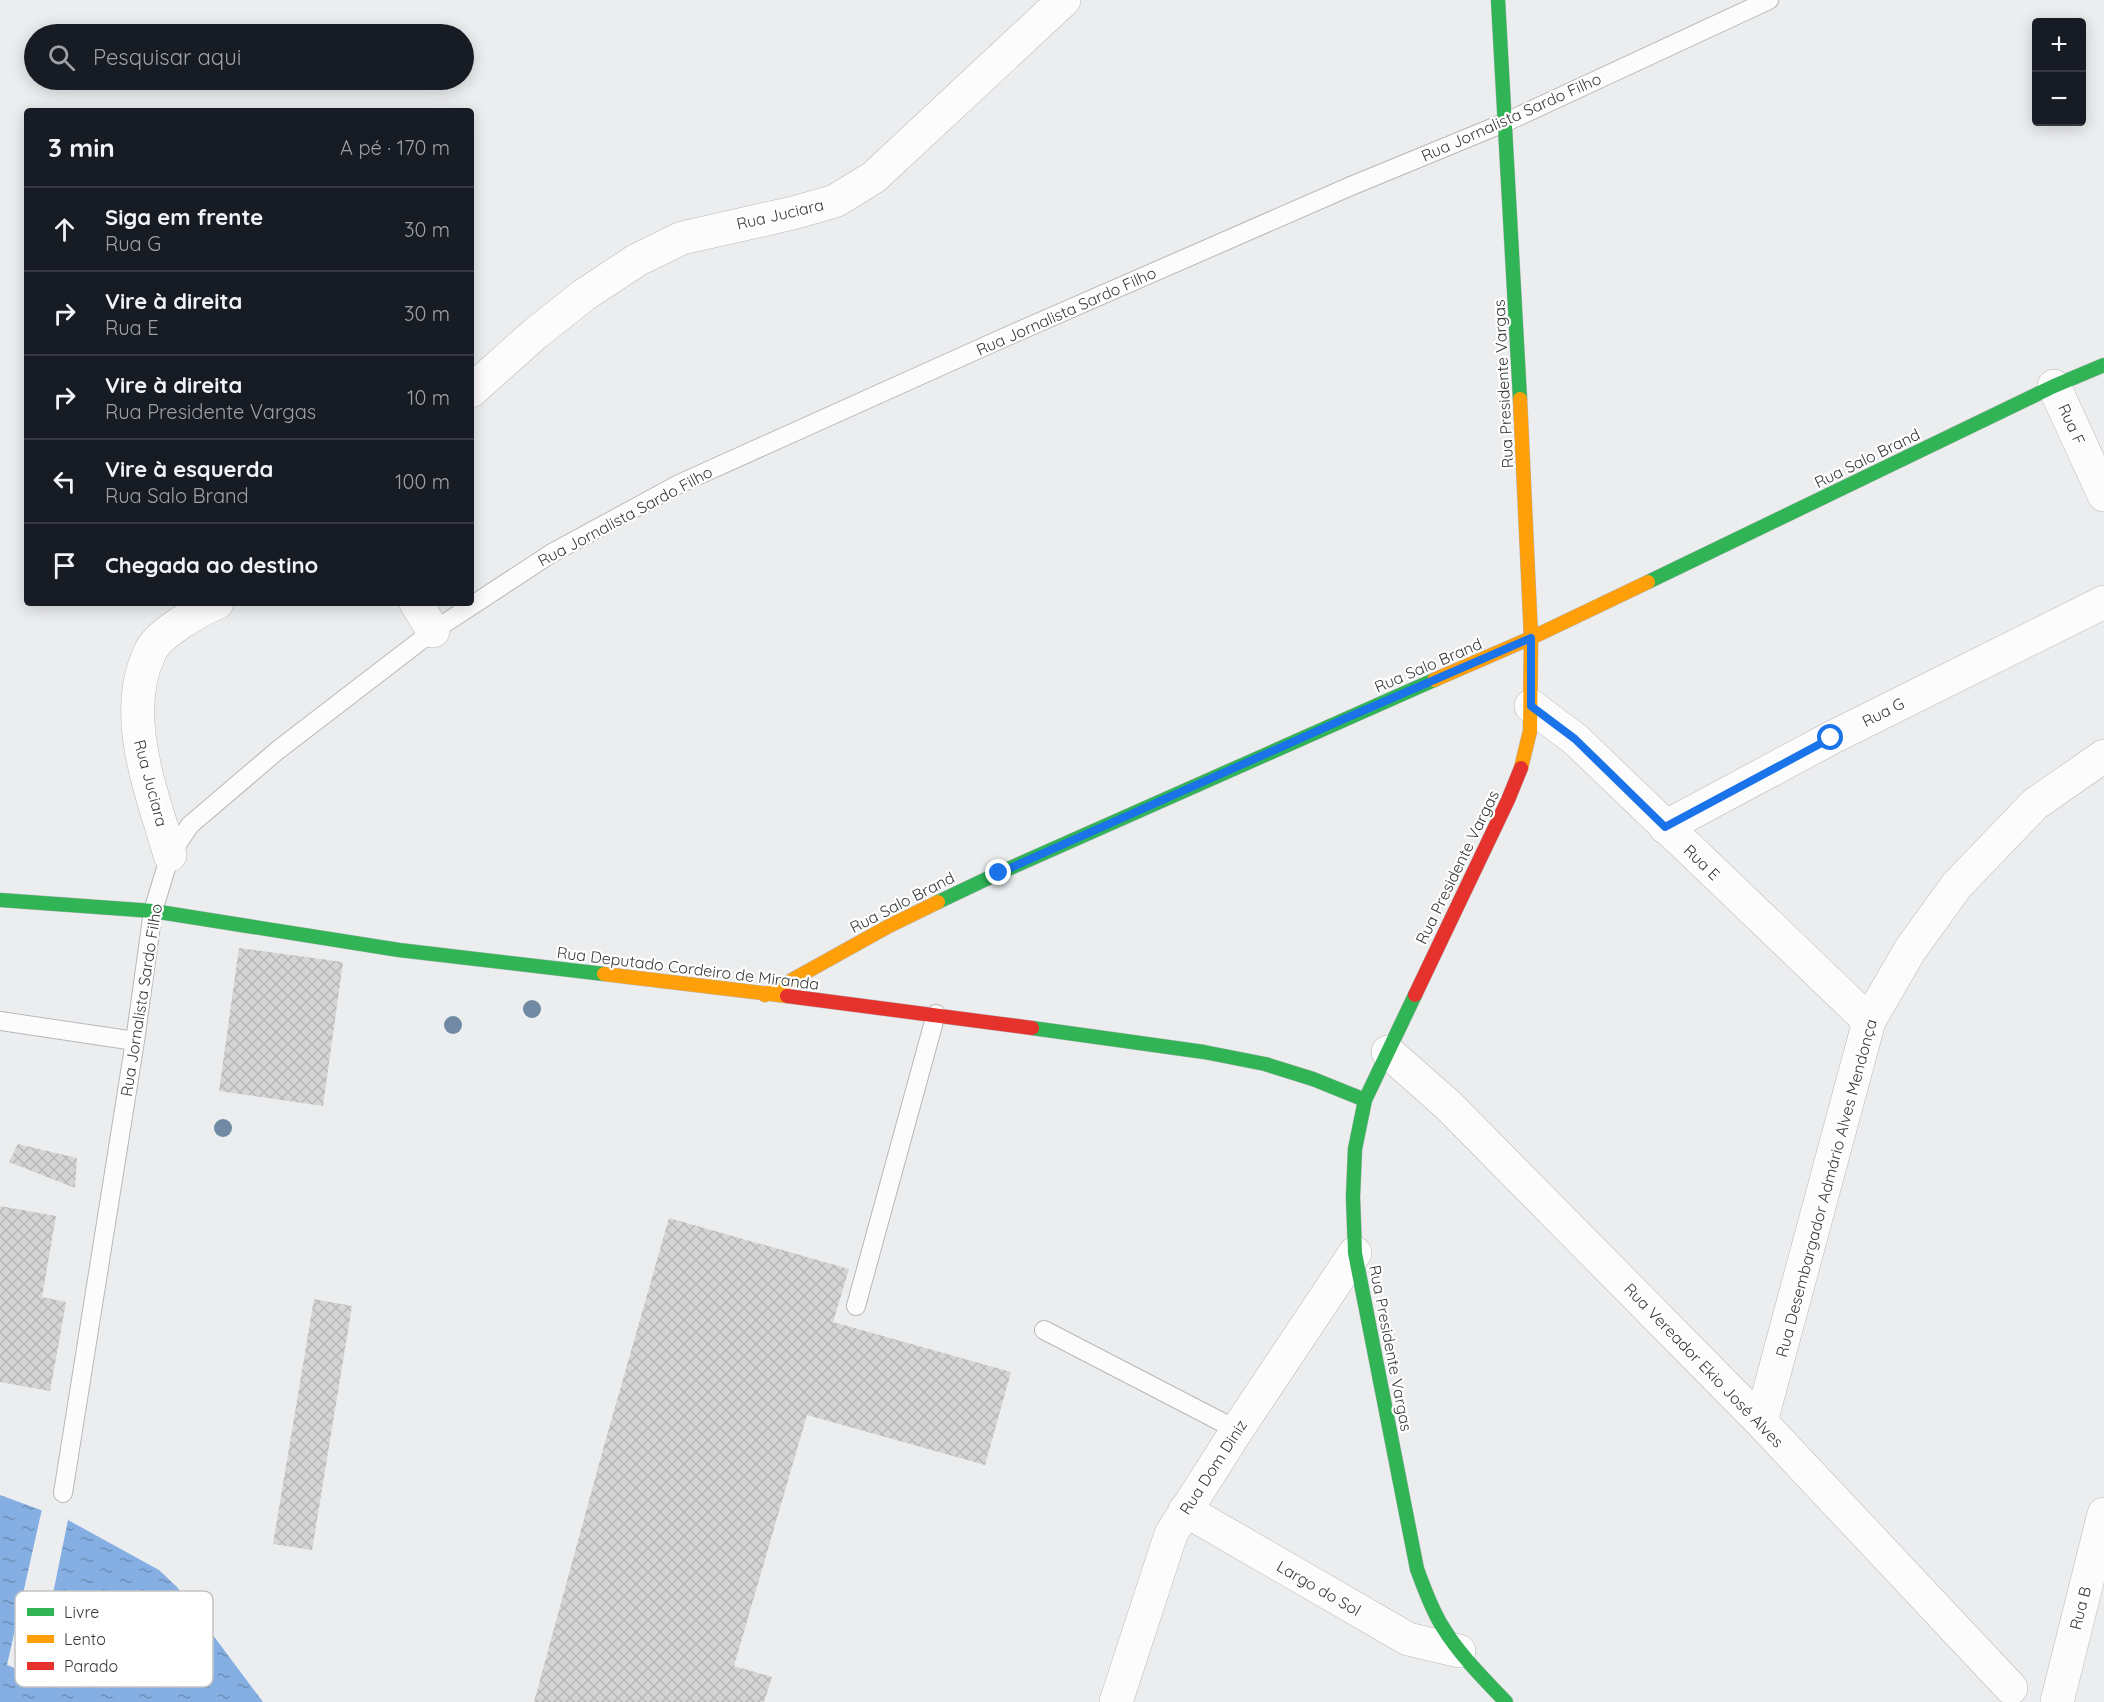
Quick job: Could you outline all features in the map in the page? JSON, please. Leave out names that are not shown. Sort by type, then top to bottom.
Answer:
[{"type":"street","name":"Rua Juciara","points":[[474,388],[536,333],[584,295],[637,260],[682,238],[835,201],[874,177],[1064,0]]},
{"type":"street","name":"Rua Presidente Vargas","points":[[1498,0],[1514,267],[1531,638],[1530,731],[1524,761],[1508,800],[1365,1100],[1355,1149],[1353,1197],[1355,1253],[1417,1569],[1431,1606],[1459,1651],[1506,1702]]},
{"type":"street","name":"Rua Salo Brand","points":[[765,995],[889,926],[999,873],[1531,638],[2054,386],[2104,365]]},
{"type":"street","name":"Rua F","points":[[2054,386],[2104,495]]},
{"type":"street","name":"Rua G","points":[[1665,827],[1831,738],[2104,602]]},
{"type":"street","name":"Rua Juciara","points":[[170,855],[143,761],[137,731],[138,697],[152,648],[170,631],[210,606]]},
{"type":"street","points":[[418,606],[433,631]]},
{"type":"street","name":"Rua E","points":[[1531,706],[1575,739],[1869,1021]]},
{"type":"street","name":"Rua Desembargador Admário Alves Mendonça","points":[[1761,1422],[1869,1021],[1910,950],[1957,885],[2035,804],[2104,756]]},
{"type":"street","name":"Rua Deputado Cordeiro de Miranda","points":[[0,900],[153,910],[399,950],[936,1014],[1214,1054],[1265,1064],[1313,1079],[1365,1100]]},
{"type":"street","name":"Rua Vereador Ekio José Alves","points":[[1388,1052],[1448,1105],[1761,1422],[2011,1688]]},
{"type":"street","name":"Rua Dom Diniz","points":[[1116,1702],[1171,1534],[1355,1253]]},
{"type":"street","name":"Largo do Sol","points":[[1185,1510],[1408,1639],[1459,1651]]},
{"type":"street","name":"Rua B","points":[[2057,1702],[2104,1514]]},
{"type":"lane","name":"Rua Jornalista Sardo Filho","points":[[474,604],[552,553],[679,483],[1351,186],[1504,123],[1769,0]]},
{"type":"lane","name":"Rua Jornalista Sardo Filho","points":[[63,1493],[135,1041],[153,910],[170,855],[190,825],[270,756],[433,631],[471,606]]},
{"type":"lane","points":[[856,1306],[936,1014]]},
{"type":"lane","points":[[0,1021],[135,1041]]},
{"type":"lane","points":[[1044,1330],[1237,1430]]},
{"type":"water","points":[[0,1495],[68,1520],[159,1570],[180,1591],[15,1591],[15,1687],[213,1687],[213,1635],[263,1702],[0,1702]]},
{"type":"pier","points":[[42,1509],[68,1520],[54,1591],[24,1591]]},
{"type":"pier","points":[[15,1629],[15,1668],[7,1665]]},
{"type":"building","points":[[239,948],[343,962],[323,1106],[219,1091]]},
{"type":"building","points":[[18,1144],[77,1158],[75,1188],[9,1162]]},
{"type":"building","points":[[0,1206],[56,1216],[42,1297],[66,1302],[50,1391],[0,1382]]},
{"type":"building","points":[[669,1218],[849,1269],[833,1322],[1011,1372],[985,1465],[807,1415],[734,1666],[772,1677],[764,1702],[534,1702],[602,1453]]},
{"type":"building","points":[[314,1299],[352,1306],[312,1550],[273,1544]]},
{"type":"traffic: fast","points":[[1498,0],[1520,399]]},
{"type":"traffic: fast","points":[[1648,582],[2054,386],[2104,365]]},
{"type":"traffic: fast","points":[[938,902],[1434,680]]},
{"type":"traffic: fast","points":[[0,900],[153,911],[399,950],[604,974]]},
{"type":"traffic: fast","points":[[1415,995],[1365,1100],[1355,1149],[1353,1197],[1355,1253],[1417,1569],[1442,1626],[1472,1666],[1506,1702]]},
{"type":"traffic: fast","points":[[1032,1028],[1204,1052],[1265,1064],[1313,1079],[1365,1100]]},
{"type":"traffic: slow","points":[[1520,399],[1531,638],[1530,731],[1521,768]]},
{"type":"traffic: slow","points":[[1434,680],[1531,638],[1648,582]]},
{"type":"traffic: slow","points":[[765,995],[889,926],[938,902]]},
{"type":"traffic: slow","points":[[604,974],[787,996]]},
{"type":"traffic: jam","points":[[1415,995],[1521,768]]},
{"type":"traffic: jam","points":[[787,996],[1032,1028]]},
{"type":"route","points":[[999,873],[1531,638],[1531,706],[1575,739],[1665,827],[1831,738]]}]
